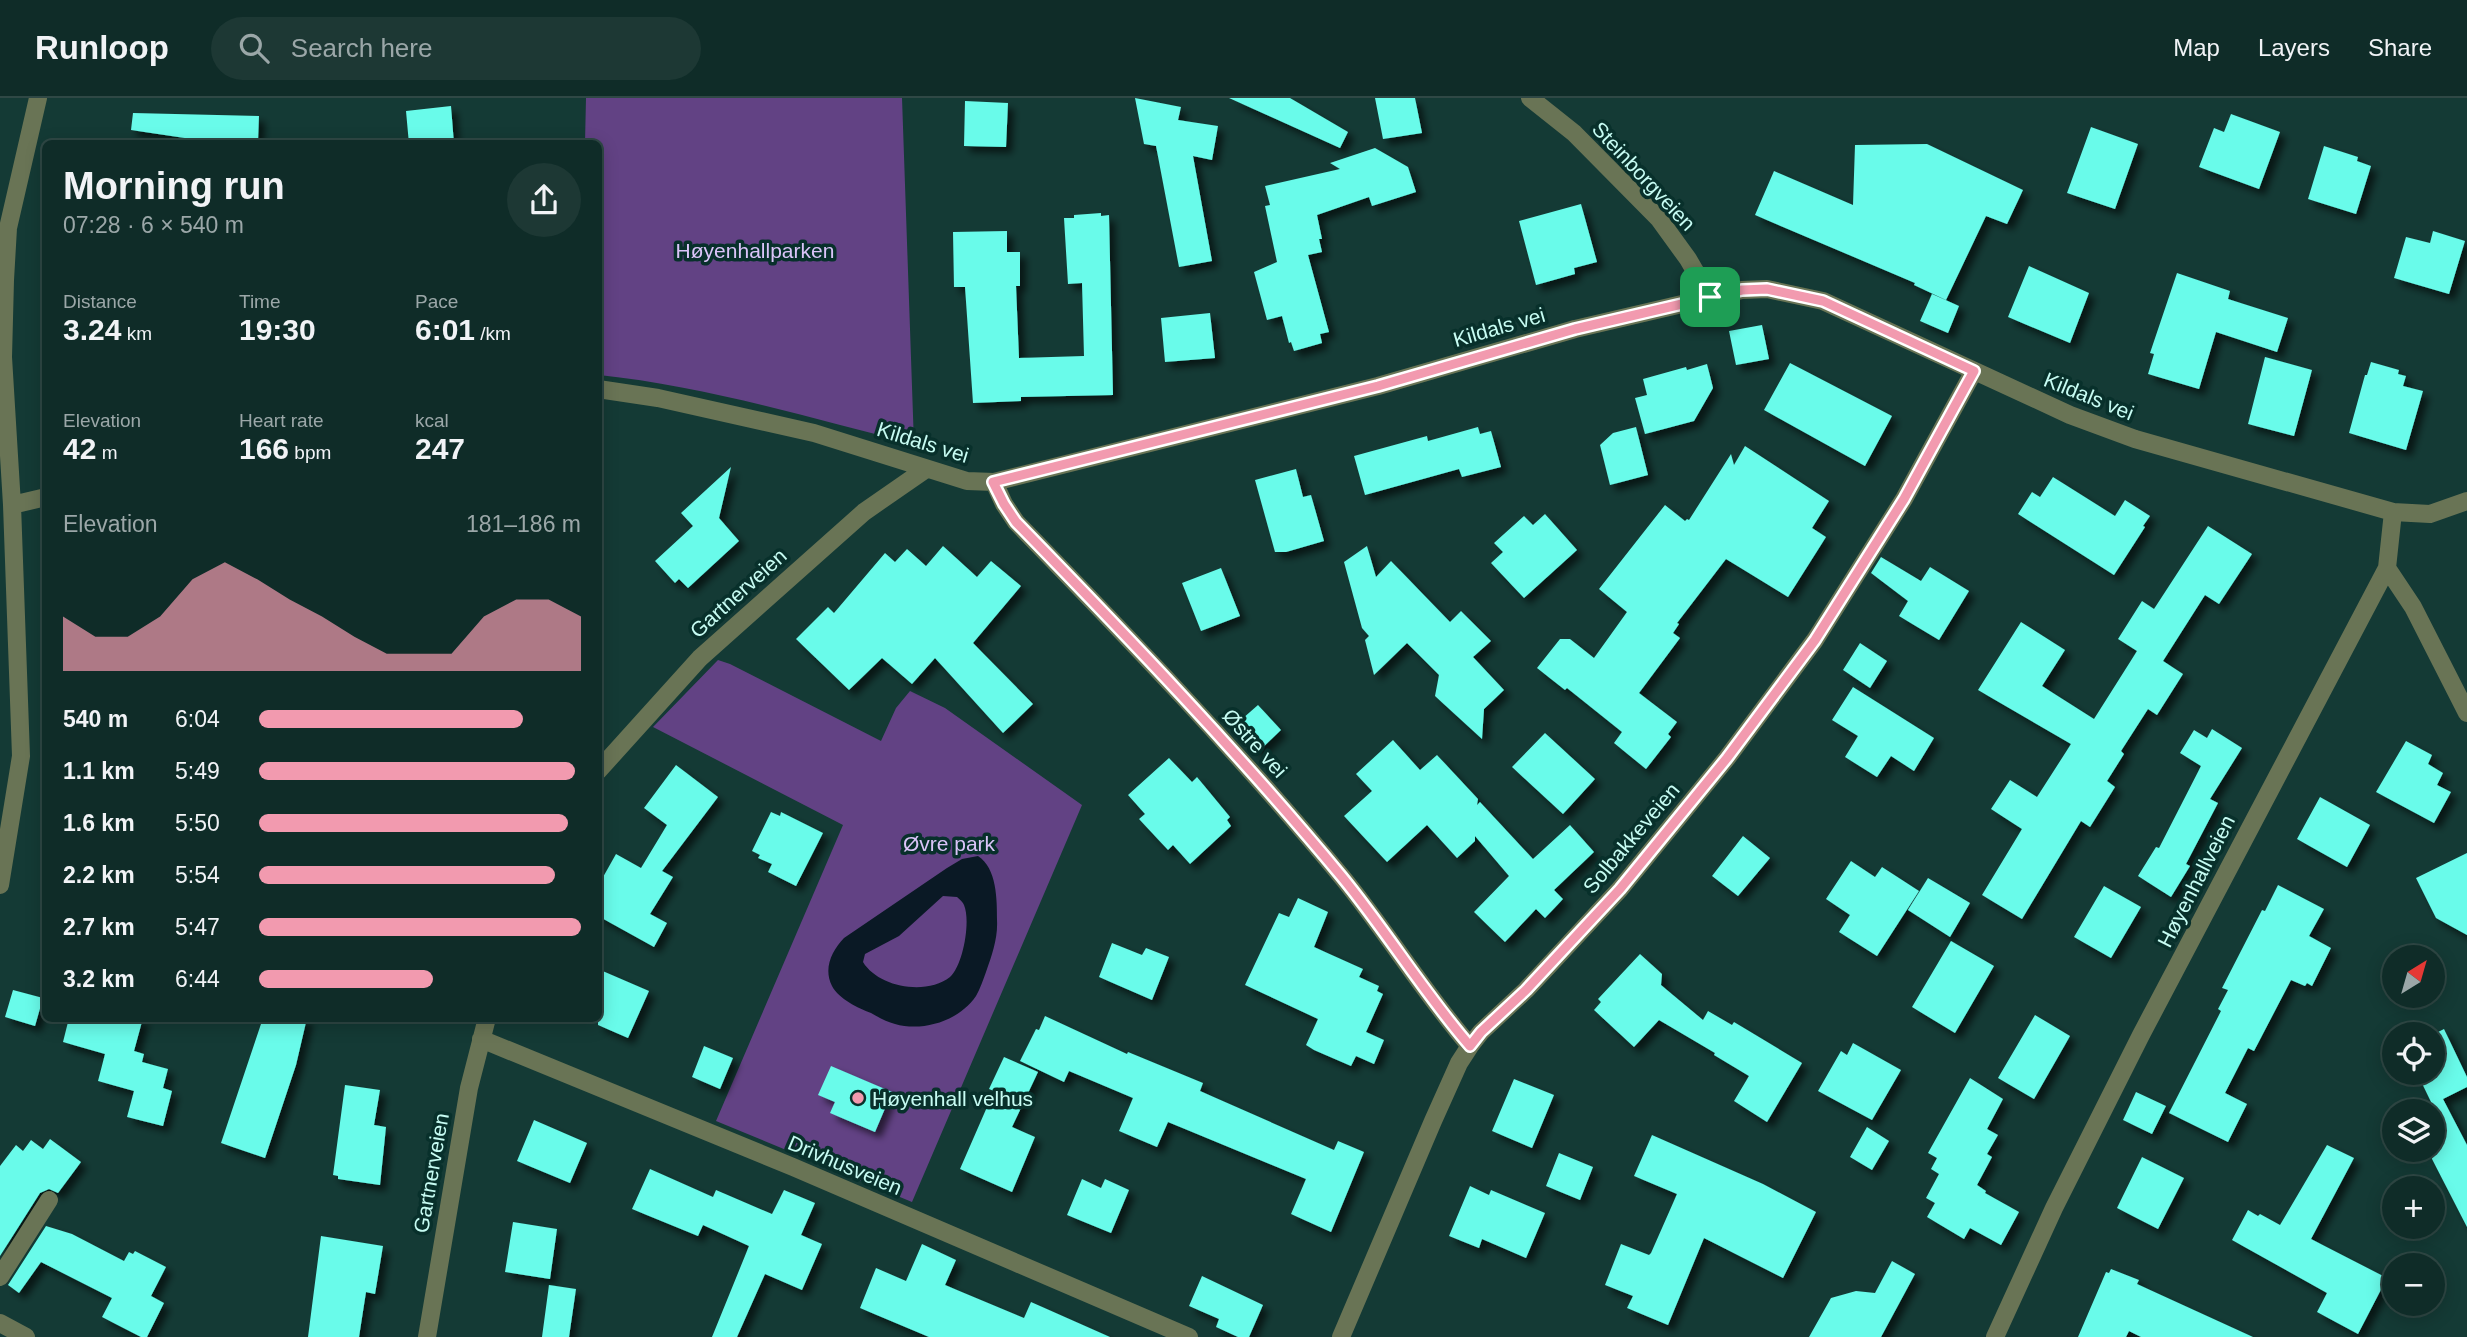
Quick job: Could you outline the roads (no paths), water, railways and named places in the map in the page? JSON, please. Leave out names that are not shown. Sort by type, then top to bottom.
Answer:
[{"type":"street","points":[[0,885],[21,756],[12,505],[3,357],[5,281],[8,228],[38,98]]},
{"type":"street","name":"Steinborgveien","points":[[1530,98],[1574,133],[1659,219],[1688,259],[1710,297]]},
{"type":"street","name":"Kildals vei","points":[[602,390],[658,398],[814,433],[968,481],[993,482],[1378,386],[1575,329],[1742,290],[1767,289],[1823,301],[2070,415],[2135,439],[2393,512]]},
{"type":"street","name":"Solbakkeveien","points":[[1341,1337],[1433,1121],[1459,1063],[1470,1046],[1620,889],[1727,758],[1801,659],[1904,499],[1974,371]]},
{"type":"street","name":"Gartnerveien","points":[[602,767],[700,658],[864,512],[926,469]]},
{"type":"street","name":"Østre vei","points":[[993,482],[1016,522],[1189,704],[1303,830],[1470,1046]]},
{"type":"street","points":[[12,505],[42,497]]},
{"type":"street","points":[[2393,512],[2430,514],[2467,501]]},
{"type":"street","name":"Høyenhallveien","points":[[1995,1337],[2054,1208],[2141,1035],[2387,568],[2393,512]]},
{"type":"street","points":[[2387,568],[2413,607],[2467,713]]},
{"type":"street","name":"Gartnerveien","points":[[427,1337],[457,1156],[486,1022]]},
{"type":"street","name":"Drivhusveien","points":[[481,1039],[793,1167],[1189,1337]]},
{"type":"street","points":[[0,1277],[50,1200]]},
{"type":"street","points":[[0,1323],[26,1337]]},
{"type":"water","points":[[978,856],[984,861],[995,885],[997,903],[997,933],[992,953],[979,990],[969,1005],[950,1018],[917,1027],[892,1023],[855,1006],[839,995],[832,986],[828,973],[833,954],[844,938],[962,859]],"holes":[[[943,896],[957,897],[964,904],[967,921],[962,954],[950,977],[928,986],[903,986],[880,978],[863,962],[865,954],[899,936]]]},
{"type":"place","name":"Høyenhall velhus","points":[[858,1098]]},
{"type":"park label","name":"Høyenhallparken","points":[[755,250]]},
{"type":"park label","name":"Øvre park","points":[[949,843]]}]
